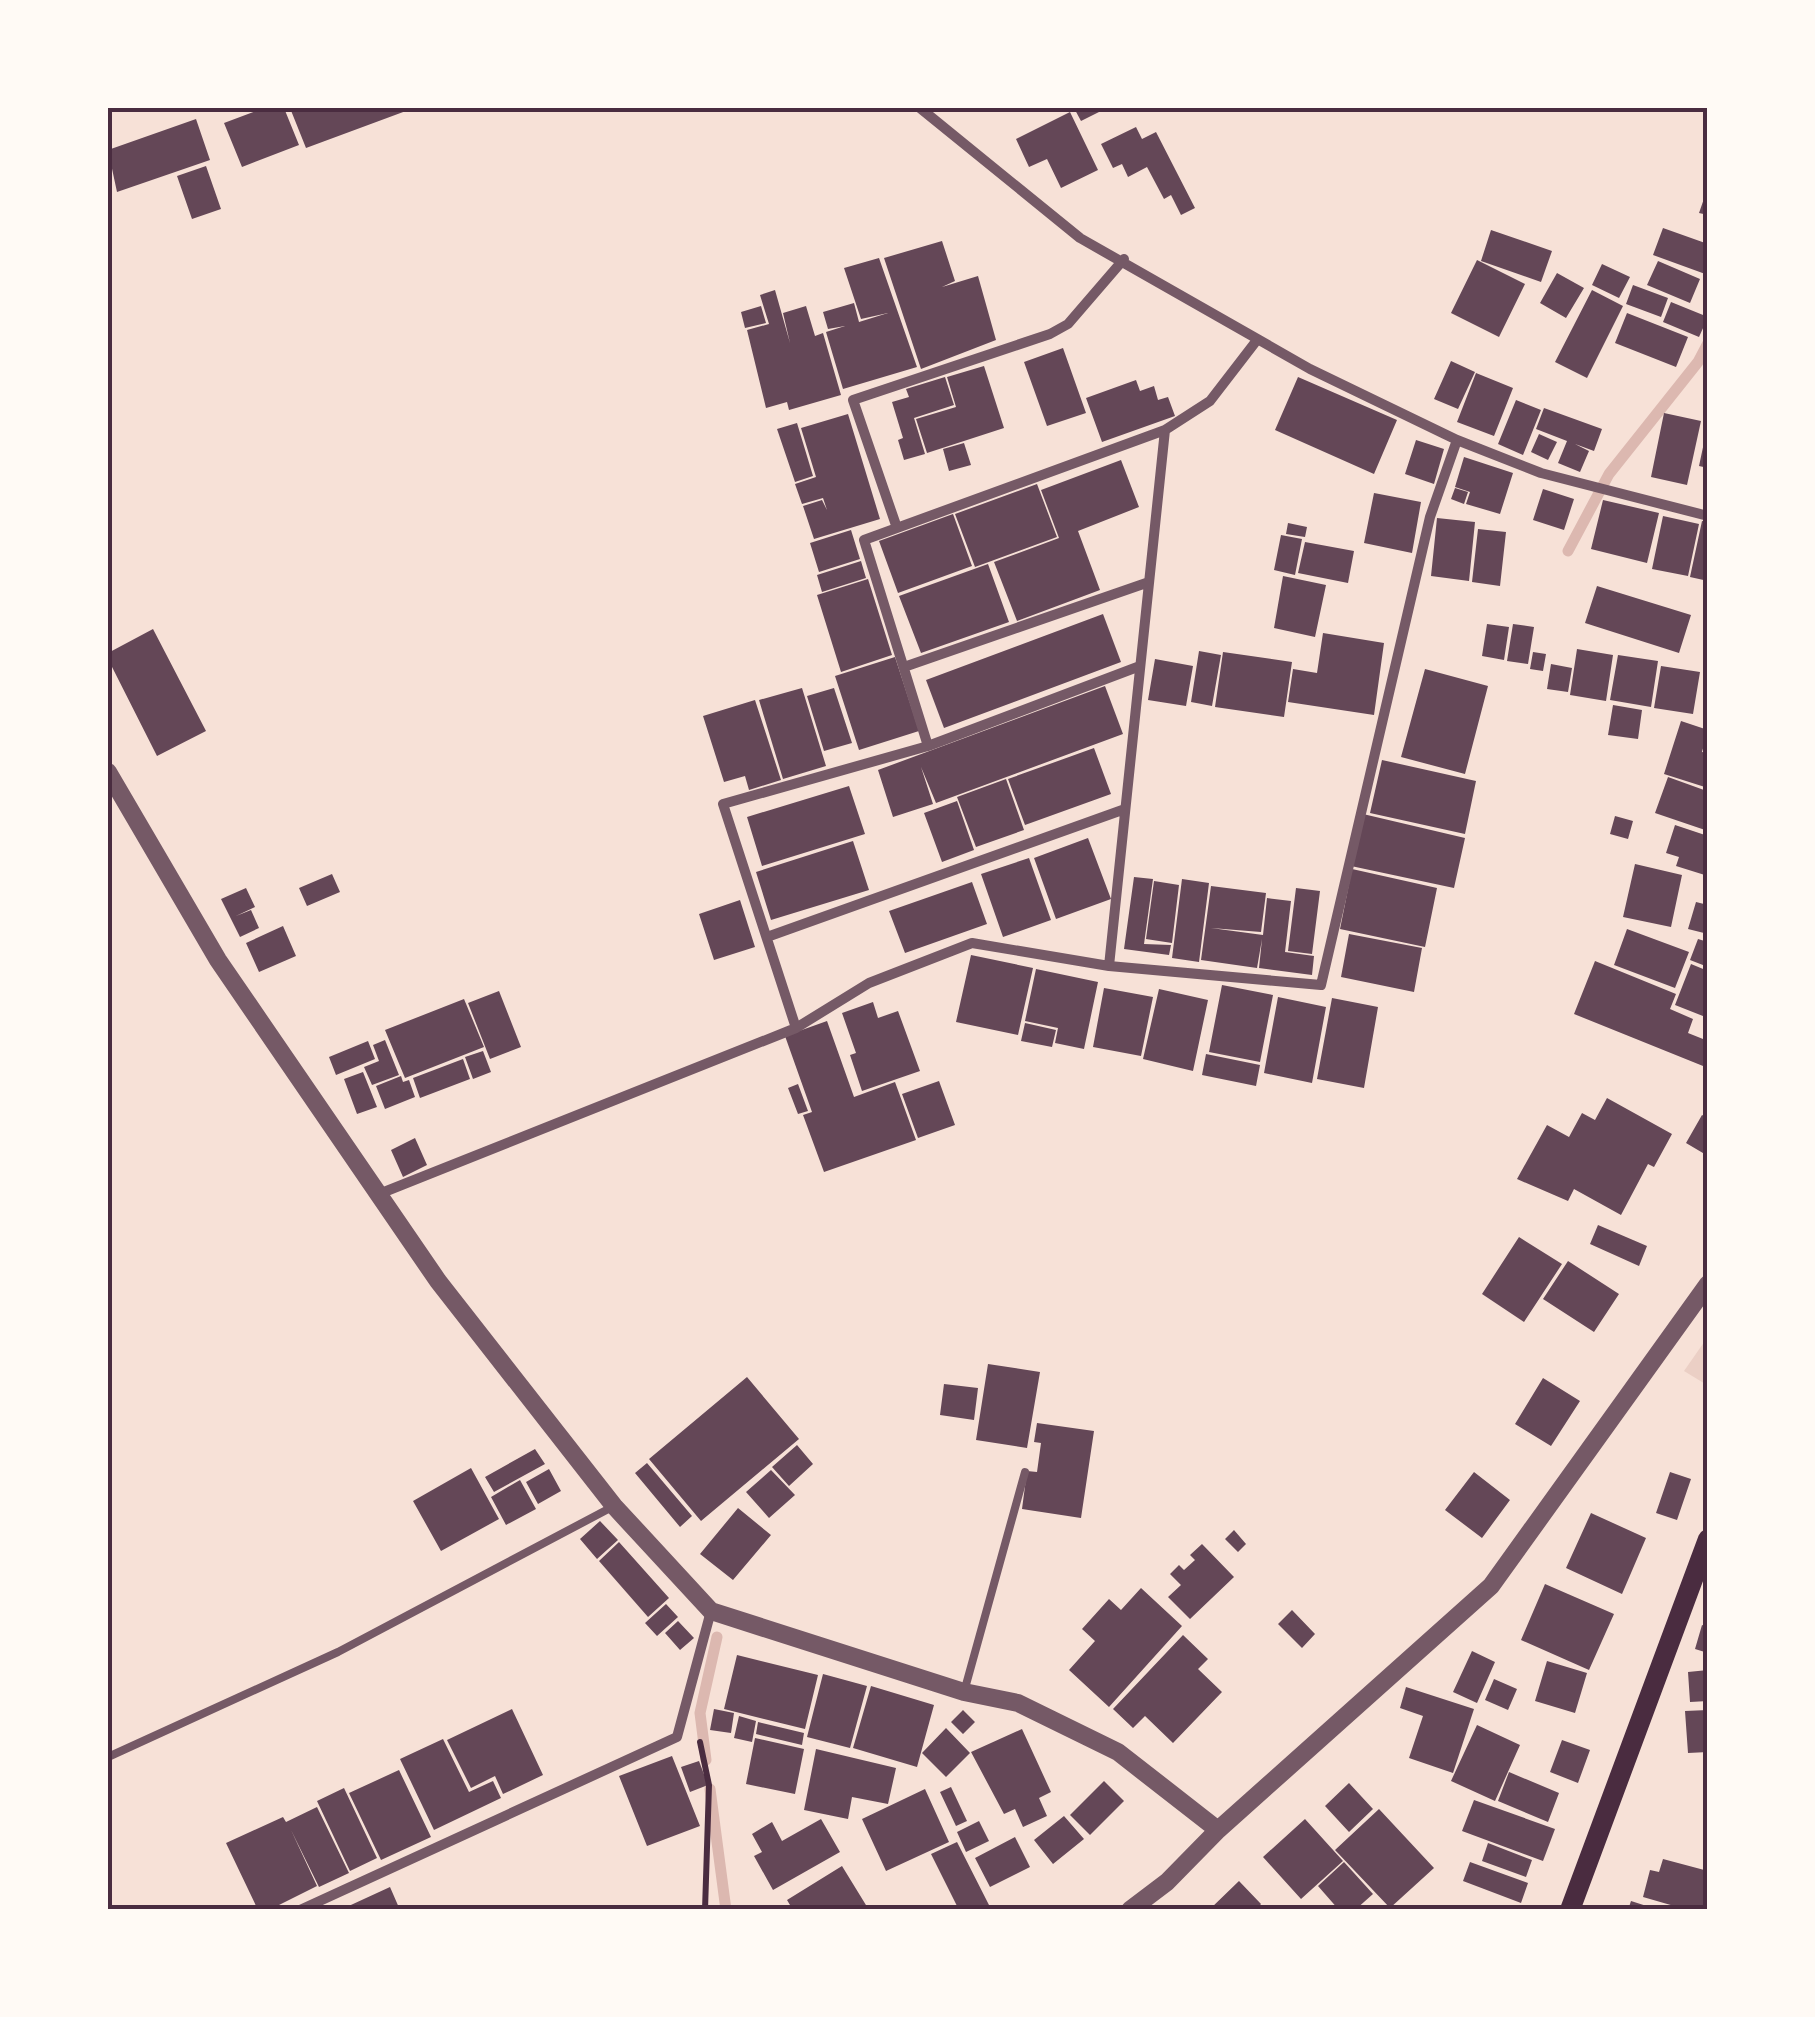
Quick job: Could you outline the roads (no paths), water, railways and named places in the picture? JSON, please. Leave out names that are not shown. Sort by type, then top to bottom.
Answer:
[{"type":"main road","points":[[1570,1910],[1708,1539]]},
{"type":"street","points":[[920,108],[1080,238],[1258,340],[1457,440],[1596,489],[1708,516]]},
{"type":"street","points":[[896,528],[854,400],[1050,334],[1075,317],[1124,260]]},
{"type":"street","points":[[928,746],[864,540],[1165,430],[1210,402],[1258,340]]},
{"type":"street","points":[[1108,966],[1165,430]]},
{"type":"street","points":[[378,1195],[796,1028],[870,983],[972,944],[1108,966],[1320,985],[1430,517],[1457,440]]},
{"type":"street","points":[[904,667],[1149,582]]},
{"type":"street","points":[[796,1028],[723,804],[928,746],[1140,666]]},
{"type":"street","points":[[108,772],[218,960],[438,1280],[614,1506],[711,1610],[964,1692],[1018,1702],[1118,1752],[1218,1830]]},
{"type":"street","points":[[767,936],[1125,809]]},
{"type":"street","points":[[1130,1910],[1168,1882],[1218,1830],[1491,1586],[1708,1284]]},
{"type":"street","points":[[300,1910],[676,1736],[711,1610]]},
{"type":"lane","points":[[964,1692],[1025,1472]]},
{"type":"lane","points":[[108,1758],[338,1652],[614,1506]]},
{"type":"waterway","points":[[1568,551],[1609,474],[1698,362],[1708,343]]},
{"type":"waterway","points":[[706,1760],[700,1713],[717,1637]]},
{"type":"waterway","points":[[710,1789],[726,1910]]}]
